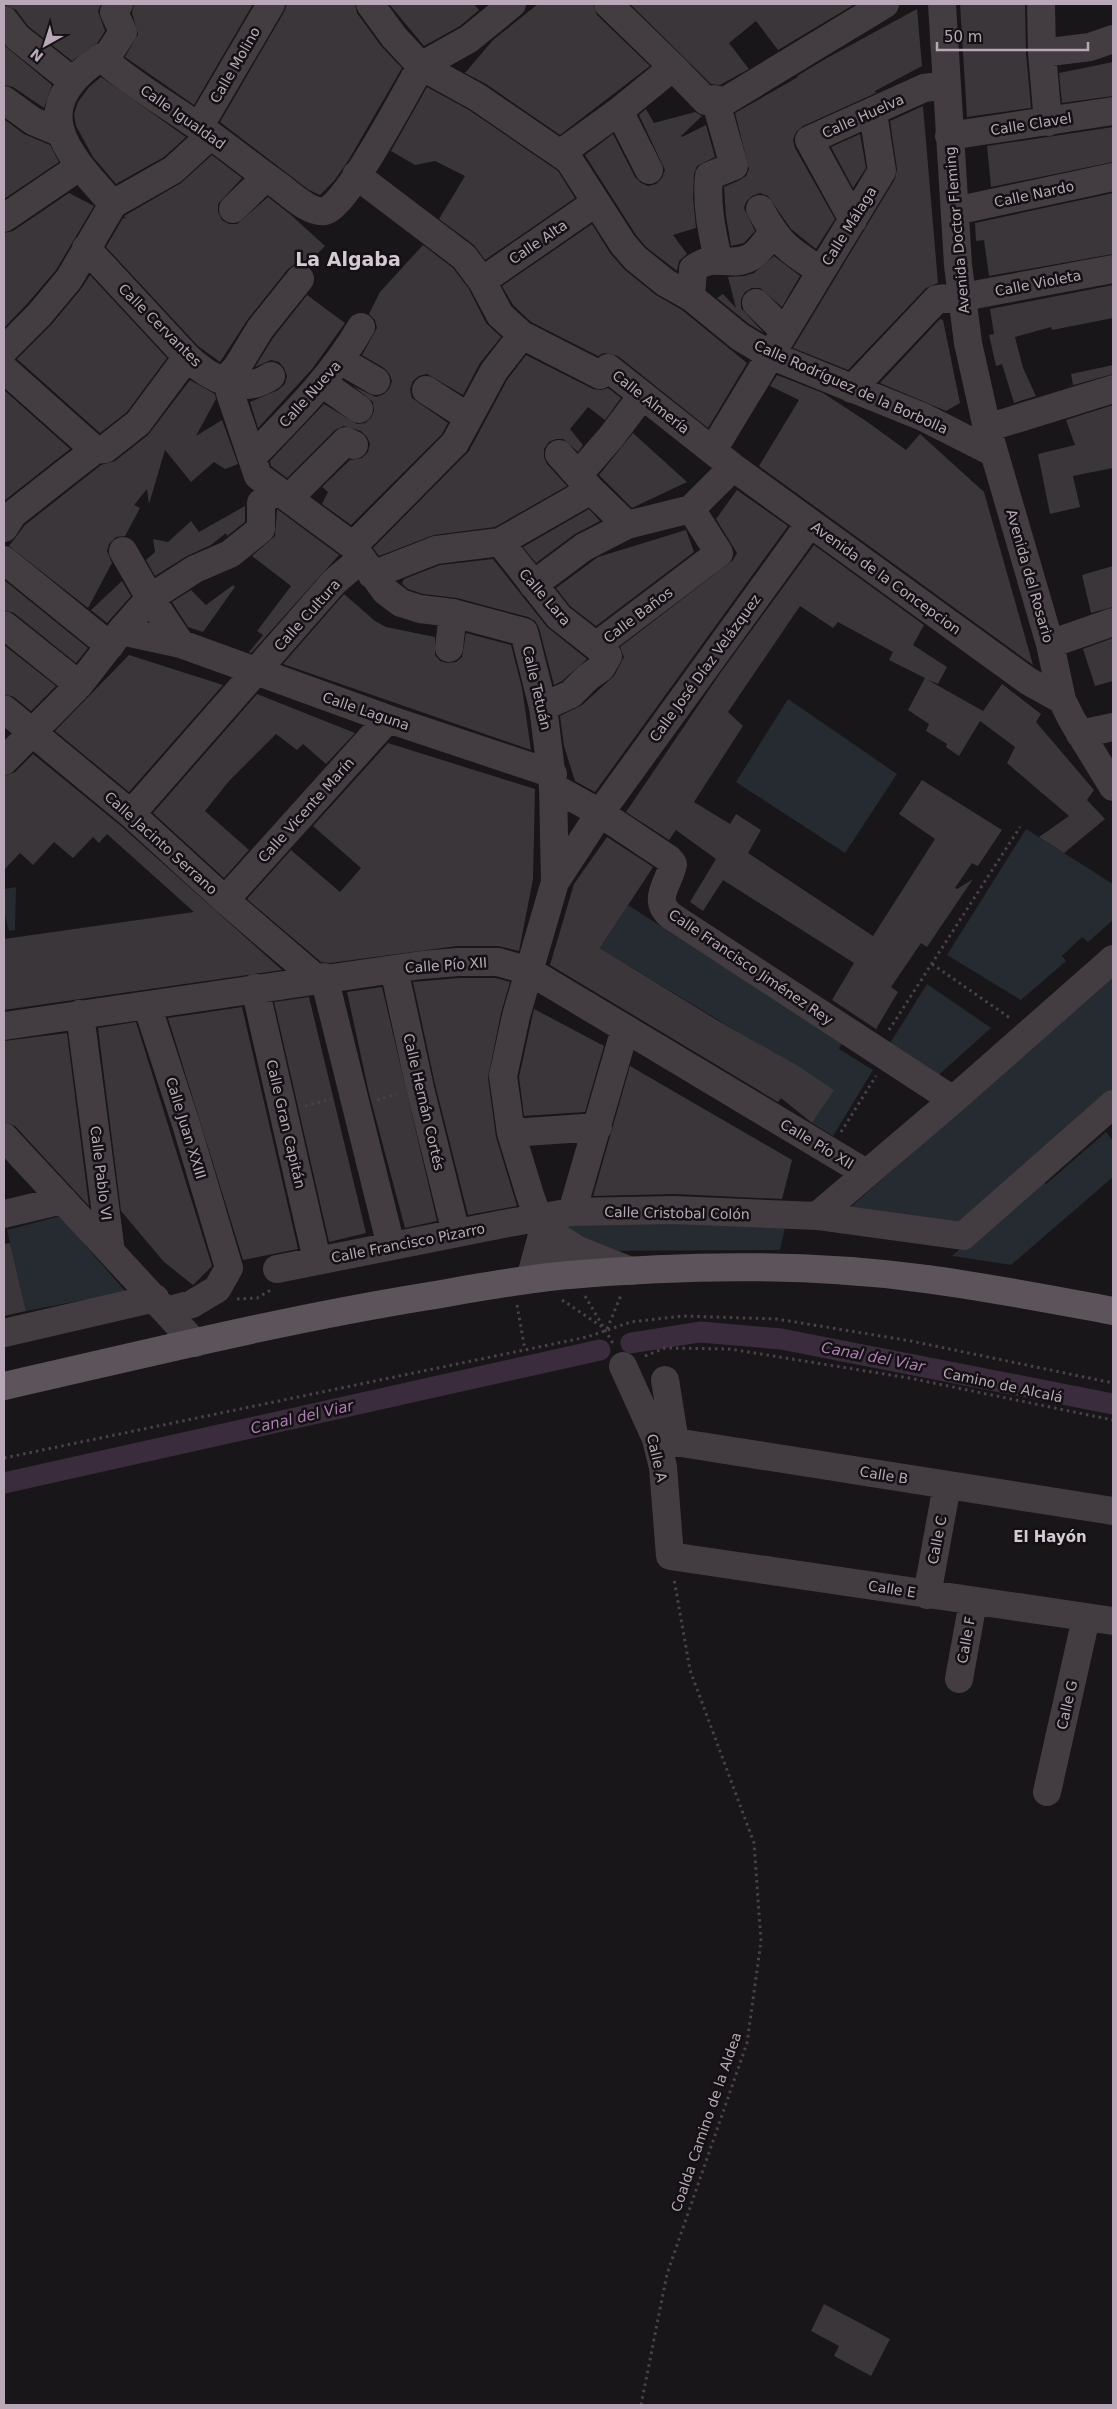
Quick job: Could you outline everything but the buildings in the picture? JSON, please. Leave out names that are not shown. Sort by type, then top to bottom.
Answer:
[{"type":"main road","points":[[738,1268],[926,1292],[1010,1306],[1113,1329]]},
{"type":"main road","points":[[4,1386],[337,1311],[530,1279],[566,1287],[631,1271],[802,1268],[919,1278],[1113,1311]]},
{"type":"street","points":[[95,450],[5,367],[39,315],[69,279],[113,204],[79,167],[59,132],[57,119],[60,98],[71,80],[102,59],[123,32],[114,12],[119,4]]},
{"type":"street","name":"Calle Molino","points":[[113,204],[174,170],[205,132],[271,4]]},
{"type":"street","name":"Calle Rodríguez de la Borbolla","points":[[370,4],[394,37],[421,66],[477,97],[561,153],[573,167],[595,203],[635,258],[666,284],[691,298],[740,336],[770,355],[923,417],[991,441]]},
{"type":"street","points":[[608,4],[706,101],[715,99],[727,100],[885,4]]},
{"type":"street","name":"Avenida Doctor Fleming","points":[[942,4],[949,136],[968,343],[991,441]]},
{"type":"street","points":[[1041,4],[1042,53],[1048,122]]},
{"type":"street","points":[[356,175],[421,66],[469,39],[504,6]]},
{"type":"street","points":[[4,20],[17,37],[71,80]]},
{"type":"street","points":[[1042,53],[1090,47],[1113,39]]},
{"type":"street","name":"Calle Igualdad","points":[[102,59],[149,95],[205,132],[316,211],[325,211],[340,200],[356,175]]},
{"type":"street","points":[[561,153],[619,111],[673,67]]},
{"type":"street","name":"Calle Huelva","points":[[852,220],[809,140],[924,88],[947,85]]},
{"type":"street","points":[[715,99],[734,166],[709,176],[709,218],[718,259]]},
{"type":"street","points":[[4,100],[32,121],[59,132]]},
{"type":"street","name":"Calle Clavel","points":[[949,136],[1048,122],[1113,110]]},
{"type":"street","points":[[619,111],[649,170]]},
{"type":"street","name":"Calle Málaga","points":[[692,509],[723,459],[770,355],[882,171],[873,112]]},
{"type":"street","points":[[4,218],[17,211],[79,167]]},
{"type":"street","name":"Calle Almería","points":[[356,175],[464,257],[482,281],[500,315],[522,335],[600,375],[608,368],[723,459]]},
{"type":"street","points":[[233,208],[266,176]]},
{"type":"street","name":"Calle Nardo","points":[[955,211],[1113,177]]},
{"type":"street","name":"Calle Alta","points":[[482,281],[595,203]]},
{"type":"street","points":[[691,298],[693,269],[701,262],[718,259],[726,262],[751,258],[767,221],[788,250],[821,271]]},
{"type":"street","name":"Calle Cervantes","points":[[86,248],[187,357],[227,387],[232,385],[256,385],[271,376]]},
{"type":"street","name":"Calle Violeta","points":[[852,388],[937,299],[963,297],[1113,269]]},
{"type":"street","points":[[300,279],[260,329],[227,387],[258,476],[283,493],[362,560],[500,542],[585,483],[611,437],[642,396]]},
{"type":"street","points":[[756,303],[784,331]]},
{"type":"street","name":"Calle Nueva","points":[[252,457],[322,383],[340,360],[361,327]]},
{"type":"street","name":"Calle Cultura","points":[[131,814],[334,582],[362,560],[414,467],[455,443],[494,371],[522,335]]},
{"type":"street","points":[[7,517],[95,450],[105,449],[138,423],[187,357]]},
{"type":"street","points":[[340,360],[376,382]]},
{"type":"street","points":[[322,383],[358,408]]},
{"type":"street","points":[[991,441],[1113,389]]},
{"type":"street","points":[[426,390],[468,417]]},
{"type":"street","points":[[4,761],[79,685],[115,638],[150,598],[195,570],[230,554],[261,529],[261,503],[283,493],[346,440],[354,445]]},
{"type":"street","name":"Avenida del Rosario","points":[[991,441],[1050,644],[1062,700],[1080,734],[1113,787]]},
{"type":"street","points":[[559,454],[627,525]]},
{"type":"street","name":"Avenida de la Concepcion","points":[[723,459],[1028,681],[1062,700]]},
{"type":"street","points":[[533,584],[584,547],[627,525],[692,509]]},
{"type":"street","name":"Calle Baños","points":[[543,707],[572,694],[588,676],[601,668],[608,656],[596,646],[719,553],[692,509]]},
{"type":"street","name":"Calle José Díaz Velázquez","points":[[566,1287],[541,1223],[511,1133],[503,1076],[516,1016],[555,882],[600,813],[810,522]]},
{"type":"street","name":"Calle Lara","points":[[500,542],[559,617],[596,646]]},
{"type":"street","points":[[123,551],[150,598],[181,644]]},
{"type":"street","points":[[4,560],[115,638]]},
{"type":"street","name":"Calle Tetuán","points":[[362,560],[385,591],[402,603],[420,610],[453,613],[524,632],[543,707],[553,781]]},
{"type":"street","points":[[449,648],[453,613]]},
{"type":"street","points":[[1050,644],[1113,622]]},
{"type":"street","points":[[4,625],[79,685]]},
{"type":"street","name":"Calle Laguna","points":[[115,638],[181,644],[553,781]]},
{"type":"street","name":"Calle Jacinto Serrano","points":[[4,709],[131,814],[225,900],[320,978]]},
{"type":"street","name":"Calle Vicente Marín","points":[[225,900],[388,719]]},
{"type":"street","points":[[1080,734],[1113,727]]},
{"type":"street","points":[[553,781],[600,813]]},
{"type":"street","name":"Calle José Díaz Velázquez","points":[[553,781],[555,882]]},
{"type":"street","name":"Calle Francisco Jiménez Rey","points":[[600,813],[669,859],[673,864],[660,899],[666,912],[954,1100]]},
{"type":"street","points":[[817,1216],[954,1100],[1113,959]]},
{"type":"street","name":"Calle Pío XII","points":[[4,1026],[320,978],[458,962],[498,962],[529,971],[866,1173]]},
{"type":"street","name":"Calle Hernán Cortés","points":[[394,969],[420,1088],[456,1234]]},
{"type":"street","points":[[320,978],[392,1246]]},
{"type":"street","name":"Calle Gran Capitán","points":[[255,988],[317,1260]]},
{"type":"street","name":"Calle Juan XXIII","points":[[147,1005],[229,1268],[216,1289]]},
{"type":"street","name":"Calle Pablo VI","points":[[80,1014],[111,1252]]},
{"type":"street","points":[[572,1212],[625,1029]]},
{"type":"street","name":"Calle Cristobal Colón","points":[[541,1223],[572,1212],[674,1210],[817,1216],[963,1236],[1113,1104]]},
{"type":"street","points":[[511,1133],[598,1127]]},
{"type":"street","points":[[4,1137],[161,1304],[195,1343]]},
{"type":"street","points":[[4,1214],[63,1200]]},
{"type":"street","points":[[530,1279],[541,1223],[578,1250],[631,1271]]},
{"type":"street","name":"Calle Francisco Pizarro","points":[[277,1269],[456,1234],[541,1223]]},
{"type":"street","points":[[4,1333],[161,1304],[192,1304],[216,1289]]},
{"type":"street","name":"Calle A","points":[[623,1366],[665,1440]]},
{"type":"street","name":"Calle A","points":[[665,1380],[663,1467],[670,1556]]},
{"type":"street","name":"Calle B","points":[[665,1440],[1113,1511]]},
{"type":"street","name":"Calle C","points":[[927,1595],[947,1485]]},
{"type":"street","name":"Calle E","points":[[670,1556],[973,1602],[1113,1621]]},
{"type":"street","name":"Calle F","points":[[959,1679],[973,1602]]},
{"type":"street","name":"Calle G","points":[[1047,1792],[1086,1618]]},
{"type":"path","points":[[830,1152],[882,1053],[932,964],[1020,827]]},
{"type":"path","points":[[932,964],[1011,1019]]},
{"type":"path","points":[[283,1111],[420,1088]]},
{"type":"path","points":[[216,1289],[230,1299],[257,1298],[268,1293],[276,1285],[277,1269]]},
{"type":"path","points":[[607,1330],[631,1271]]},
{"type":"path","points":[[566,1287],[607,1330]]},
{"type":"path","points":[[566,1287],[607,1330]]},
{"type":"path","points":[[516,1304],[524,1350]]},
{"type":"path","points":[[4,1458],[587,1337],[631,1322],[682,1316],[777,1319],[911,1341],[1113,1383]]},
{"type":"path","name":"Camino de Alcalá","points":[[623,1366],[665,1348],[730,1349],[909,1378],[1113,1420]]},
{"type":"path","name":"Coalda Camino de la Aldea","points":[[641,2405],[667,2274],[747,2043],[761,1941],[754,1843],[690,1670],[670,1556]]},
{"type":"shaded area","points":[[788,699],[897,774],[845,853],[736,782]]},
{"type":"shaded area","points":[[1026,829],[1113,884],[1113,920],[1088,942],[1082,937],[1062,956],[1066,961],[1021,1000],[947,955]]},
{"type":"shaded area","points":[[16,887],[15,930],[9,931],[4,912],[4,889]]},
{"type":"shaded area","points":[[628,905],[842,1043],[839,1049],[873,1070],[833,1136],[812,1123],[833,1090],[600,948]]},
{"type":"shaded area","points":[[1113,977],[1113,1092],[961,1225],[846,1211]]},
{"type":"shaded area","points":[[927,984],[991,1028],[934,1079],[887,1048]]},
{"type":"shaded area","points":[[1106,1132],[1113,1141],[1113,1177],[1011,1265],[952,1256],[1040,1178],[1046,1184]]},
{"type":"shaded area","points":[[60,1216],[126,1292],[26,1311],[7,1230]]},
{"type":"shaded area","points":[[559,1219],[786,1223],[780,1250],[595,1251],[580,1245]]},
{"type":"waterway","name":"Canal del Viar","points":[[631,1343],[700,1332],[781,1339],[1113,1404]]},
{"type":"waterway","name":"Canal del Viar","points":[[4,1483],[600,1350]]},
{"type":"district","name":"La Algaba","points":[[348,259]]},
{"type":"district","name":"El Hayón","points":[[1050,1537]]}]
